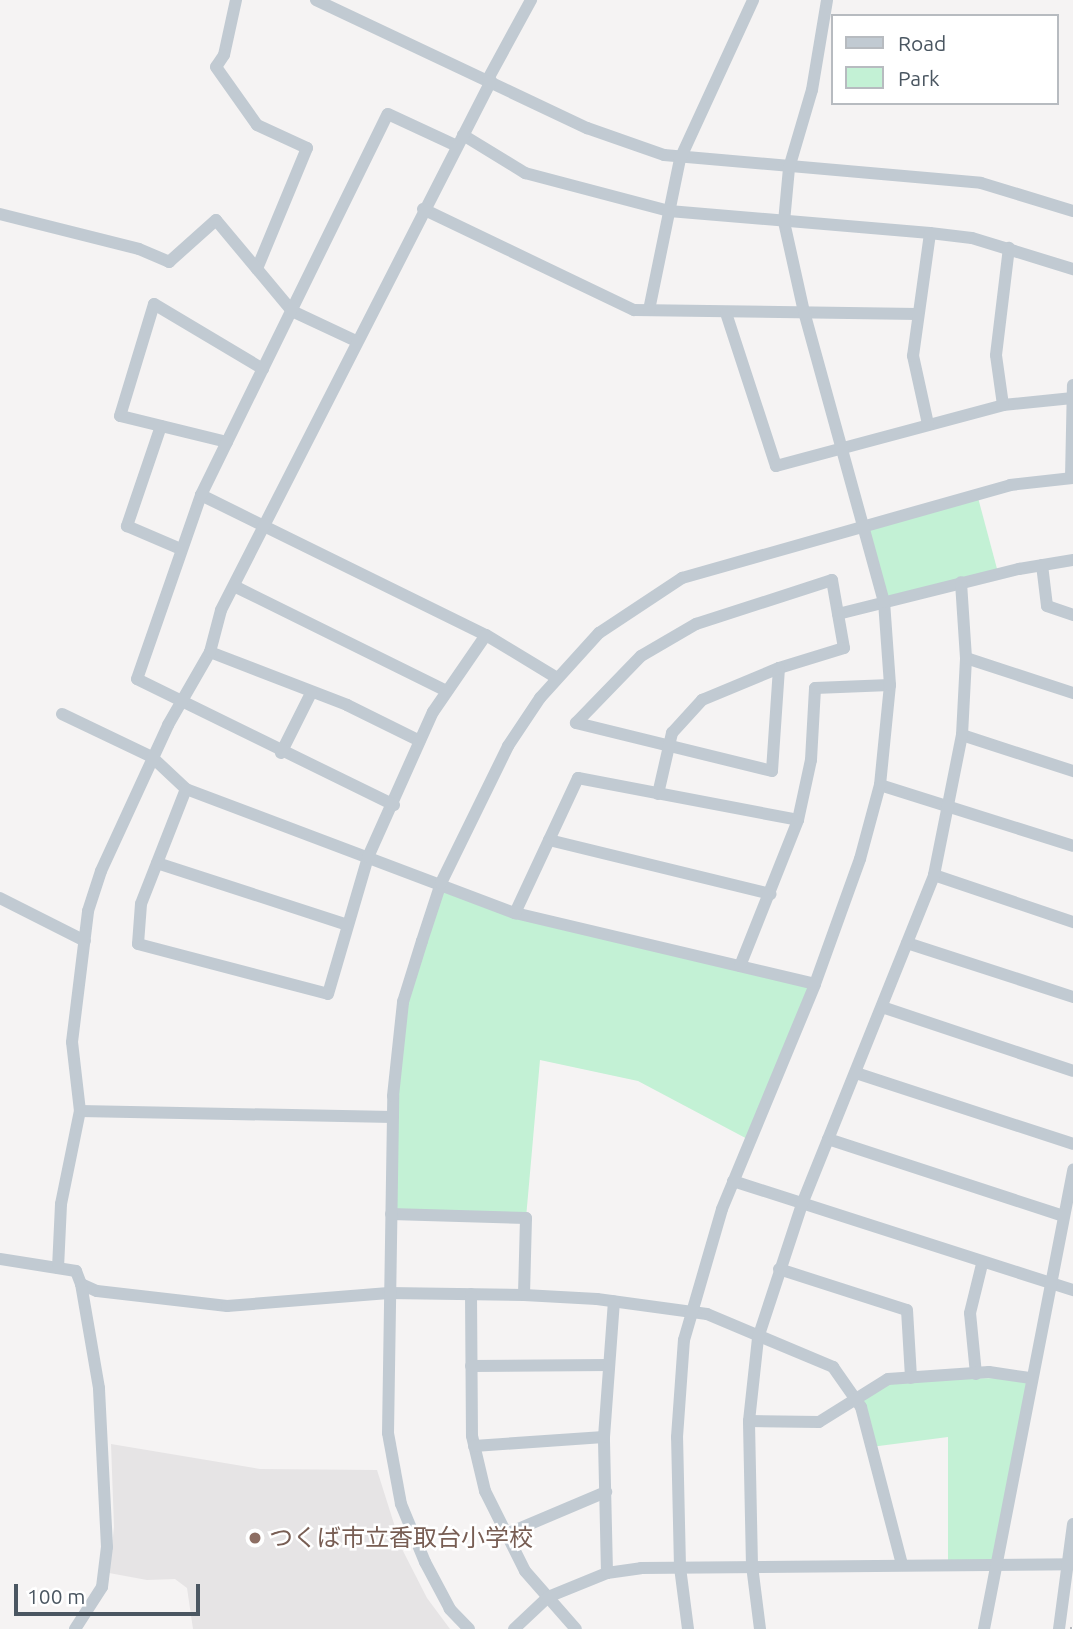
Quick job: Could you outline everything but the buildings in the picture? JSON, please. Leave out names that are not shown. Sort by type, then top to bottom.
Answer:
[{"type":"street","points":[[236,0],[224,55],[216,67],[257,125],[307,148],[257,269]]},
{"type":"street","points":[[316,0],[587,128],[680,159],[981,183],[1073,211]]},
{"type":"street","points":[[58,1268],[61,1204],[80,1111],[72,1042],[85,941],[101,871],[152,757],[210,652],[222,610],[236,587],[264,524],[531,0]]},
{"type":"street","points":[[649,310],[680,159],[753,0]]},
{"type":"street","points":[[688,1629],[680,1567],[677,1437],[684,1340],[691,1310],[733,1181],[815,984],[860,859],[880,785],[890,685],[884,602],[844,447],[804,312],[785,222],[789,167],[812,90],[827,0]]},
{"type":"street","points":[[394,805],[281,753],[137,679],[201,495],[388,114],[460,141],[525,173],[669,211],[930,233],[1009,248],[1073,269]]},
{"type":"street","points":[[424,209],[634,310],[918,314]]},
{"type":"street","points":[[0,214],[66,228],[169,262],[216,220],[292,311],[356,341]]},
{"type":"street","points":[[928,424],[914,356],[930,233]]},
{"type":"street","points":[[1003,405],[996,355],[1009,248]]},
{"type":"street","points":[[227,442],[120,416],[155,304],[263,369]]},
{"type":"street","points":[[469,1629],[450,1609],[401,1504],[388,1433],[388,1293],[393,1117],[404,1002],[441,883],[508,746],[557,678],[600,633],[682,578],[862,524],[1010,485],[1072,478],[1072,394],[1003,405],[776,466],[726,313]]},
{"type":"street","points":[[161,426],[127,526],[181,548]]},
{"type":"street","points":[[201,495],[486,635],[557,678]]},
{"type":"street","points":[[838,614],[961,582],[1073,560]]},
{"type":"street","points":[[1042,565],[1047,606],[1073,615]]},
{"type":"street","points":[[658,794],[669,748],[672,733],[702,700],[779,668],[844,648],[832,580],[696,624],[641,656],[576,723],[669,748],[772,771],[779,668]]},
{"type":"street","points":[[760,1629],[752,1566],[749,1421],[758,1338],[802,1203],[934,875],[962,735],[967,658],[961,582]]},
{"type":"street","points":[[236,587],[446,691]]},
{"type":"street","points":[[186,789],[142,904],[138,944],[328,994],[345,924],[368,858],[446,691],[486,635]]},
{"type":"street","points":[[210,652],[421,741]]},
{"type":"street","points":[[967,658],[1073,693]]},
{"type":"street","points":[[740,966],[771,894],[798,820],[811,760],[815,688],[890,685]]},
{"type":"street","points":[[281,753],[311,693]]},
{"type":"street","points":[[62,714],[152,757],[186,789],[515,913],[815,984]]},
{"type":"street","points":[[962,735],[1073,771]]},
{"type":"street","points":[[515,913],[578,778],[798,820]]},
{"type":"street","points":[[880,785],[1073,846]]},
{"type":"street","points":[[549,840],[771,894]]},
{"type":"street","points":[[157,863],[345,924]]},
{"type":"street","points":[[934,875],[1073,922]]},
{"type":"street","points":[[0,898],[85,941]]},
{"type":"street","points":[[907,943],[1073,997]]},
{"type":"street","points":[[883,1007],[1073,1071]]},
{"type":"street","points":[[856,1073],[1073,1144]]},
{"type":"street","points":[[80,1111],[393,1117]]},
{"type":"street","points":[[828,1139],[1063,1216]]},
{"type":"street","points":[[984,1629],[1030,1378],[1073,1170]]},
{"type":"street","points":[[733,1181],[982,1264],[1073,1290]]},
{"type":"street","points":[[391,1214],[526,1218],[524,1295]]},
{"type":"street","points":[[0,1259],[76,1271],[81,1284],[99,1388],[107,1547],[102,1587],[75,1629]]},
{"type":"street","points":[[976,1374],[970,1313],[982,1264]]},
{"type":"street","points":[[779,1269],[908,1311],[911,1378]]},
{"type":"street","points":[[81,1284],[110,1293],[227,1306],[388,1293],[524,1295],[691,1310],[758,1338],[808,1354],[833,1367],[855,1398],[902,1564]]},
{"type":"street","points":[[471,1294],[474,1446],[485,1491],[504,1535],[548,1597],[576,1629]]},
{"type":"street","points":[[607,1573],[604,1437],[614,1301]]},
{"type":"street","points":[[471,1366],[609,1365]]},
{"type":"street","points":[[749,1421],[819,1422],[888,1379],[976,1374],[1030,1378]]},
{"type":"street","points":[[474,1446],[604,1437]]},
{"type":"street","points":[[504,1535],[606,1492]]},
{"type":"street","points":[[1059,1629],[1073,1524]]},
{"type":"street","points":[[514,1629],[548,1597],[607,1573],[680,1567],[1069,1564]]},
{"type":"shaded area","name":"つくば市立香取台小学校","points":[[111,1444],[260,1469],[377,1470],[402,1549],[427,1598],[450,1629],[193,1629],[187,1588],[175,1579],[147,1580],[109,1573],[114,1527]]},
{"type":"green space","points":[[977,494],[998,574],[884,605],[862,525]]},
{"type":"green space","points":[[441,883],[515,913],[815,984],[753,1142],[638,1081],[540,1060],[526,1218],[391,1214],[403,1002]]},
{"type":"green space","points":[[1030,1378],[996,1564],[948,1564],[948,1437],[871,1447],[855,1398],[888,1379]]},
{"type":"place","name":"つくば市立香取台小学校","points":[[255,1538]]}]
